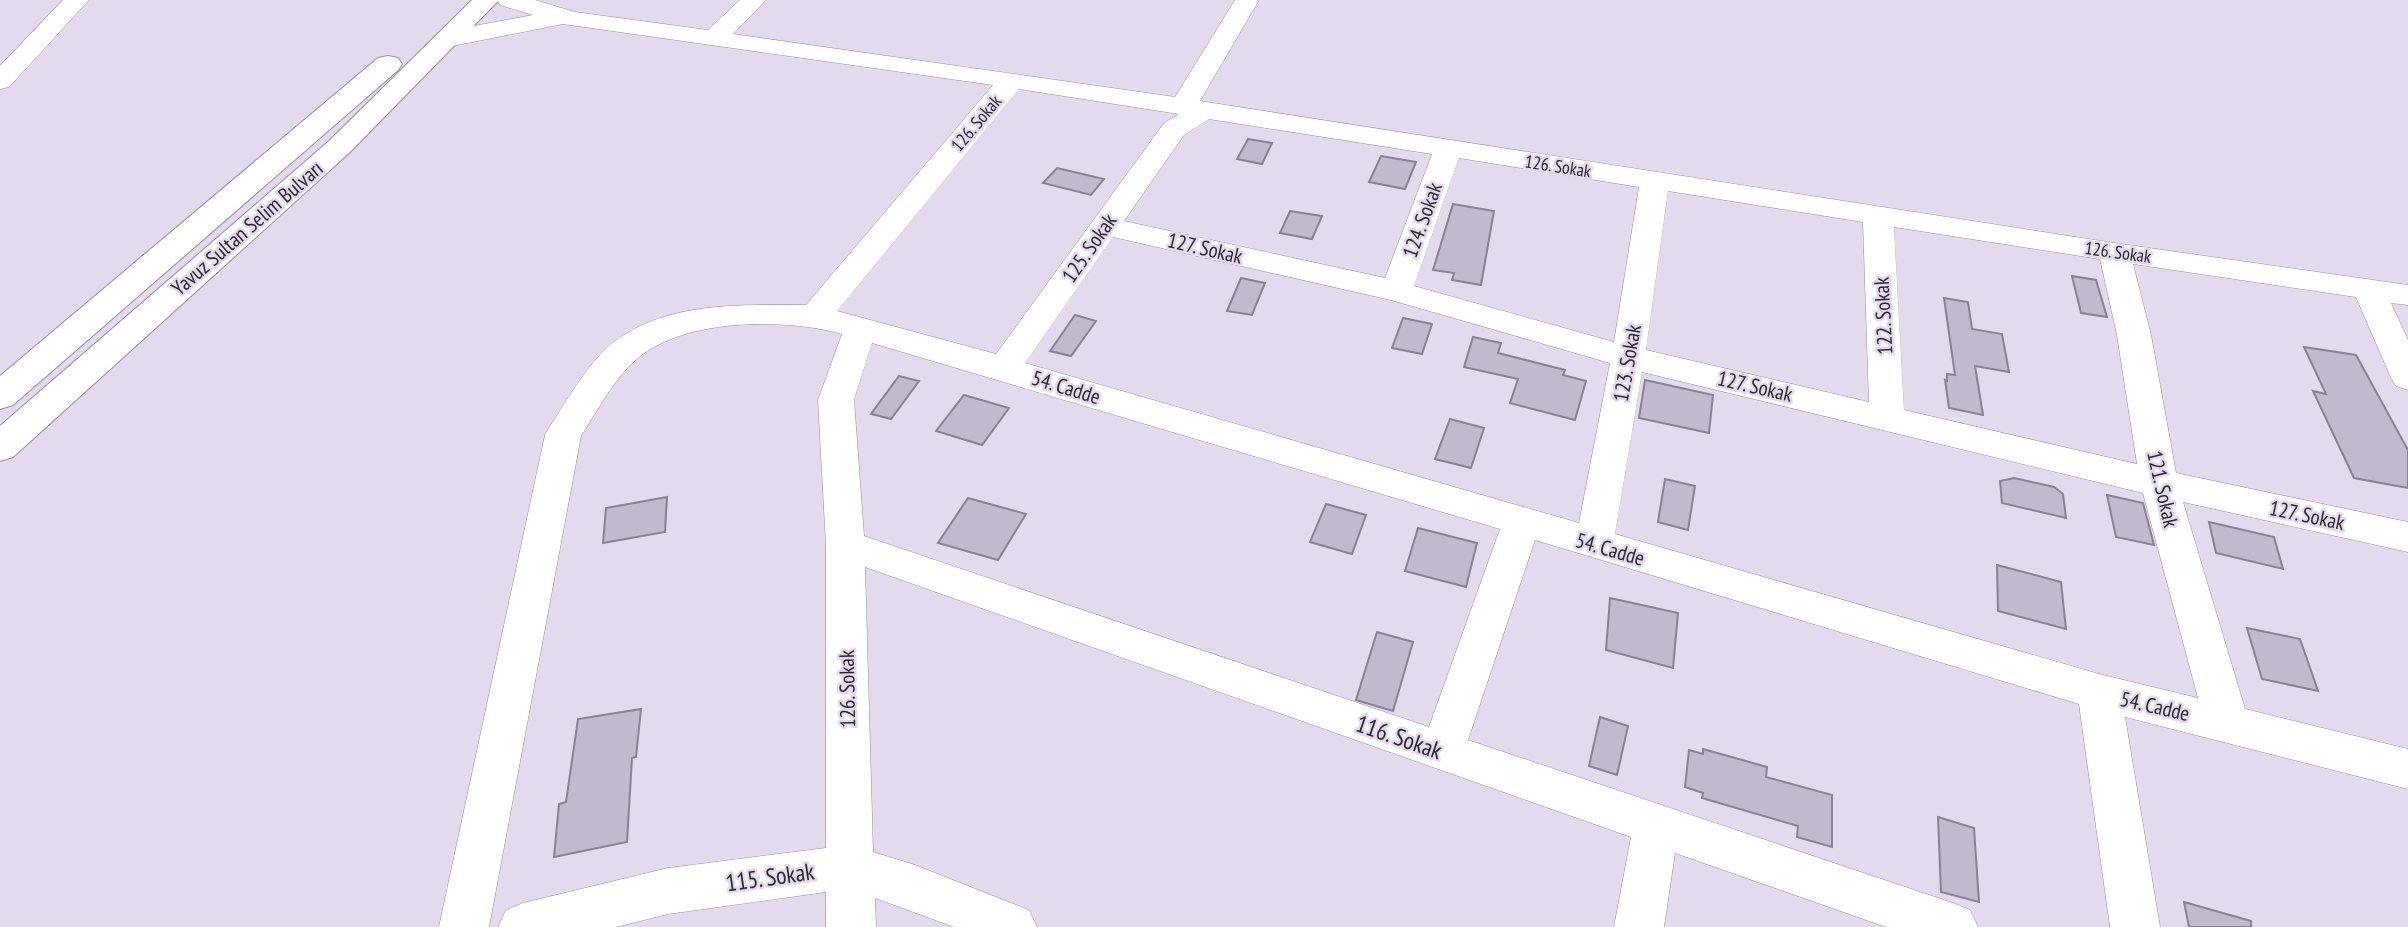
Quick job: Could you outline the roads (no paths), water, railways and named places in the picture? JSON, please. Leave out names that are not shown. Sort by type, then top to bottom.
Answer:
[{"type":"main road","name":"Yavuz Sultan Selim Bulvarı","points":[[0,396],[370,81],[451,0]]},
{"type":"main road","name":"Yavuz Sultan Selim Bulvarı","points":[[0,447],[339,147],[486,0]]},
{"type":"street","points":[[509,0],[572,19],[1012,80]]},
{"type":"street","points":[[713,39],[754,0]]},
{"type":"street","name":"125. Sokak","points":[[1004,368],[1181,113],[1247,0]]},
{"type":"street","points":[[0,81],[65,4]]},
{"type":"street","points":[[447,39],[500,27],[572,19]]},
{"type":"street","name":"126. Sokak","points":[[815,316],[1012,80],[1181,113],[1448,149],[2408,295]]},
{"type":"street","name":"124. Sokak","points":[[1396,291],[1448,149]]},
{"type":"street","name":"123. Sokak","points":[[1594,544],[1628,357],[1655,181]]},
{"type":"street","name":"122. Sokak","points":[[1878,215],[1887,417]]},
{"type":"street","name":"127. Sokak","points":[[1105,226],[1396,291],[1628,357],[2159,483],[2408,537]]},
{"type":"street","name":"121. Sokak","points":[[2114,252],[2134,335],[2159,483],[2227,723]]},
{"type":"street","points":[[2368,288],[2408,377]]},
{"type":"street","name":"54. Cadde","points":[[464,927],[563,435],[600,380],[626,350],[662,328],[727,315],[815,316],[1004,368],[2099,692],[2408,769]]},
{"type":"street","name":"126. Sokak","points":[[851,927],[845,545],[836,400],[860,330]]},
{"type":"street","points":[[1441,752],[1521,523]]},
{"type":"street","name":"116. Sokak","points":[[845,545],[1656,827],[1953,927]]},
{"type":"street","points":[[2099,692],[2135,927]]},
{"type":"street","points":[[1639,927],[1656,827]]},
{"type":"street","name":"115. Sokak","points":[[523,927],[668,891],[849,867],[915,888],[1012,927]]}]
